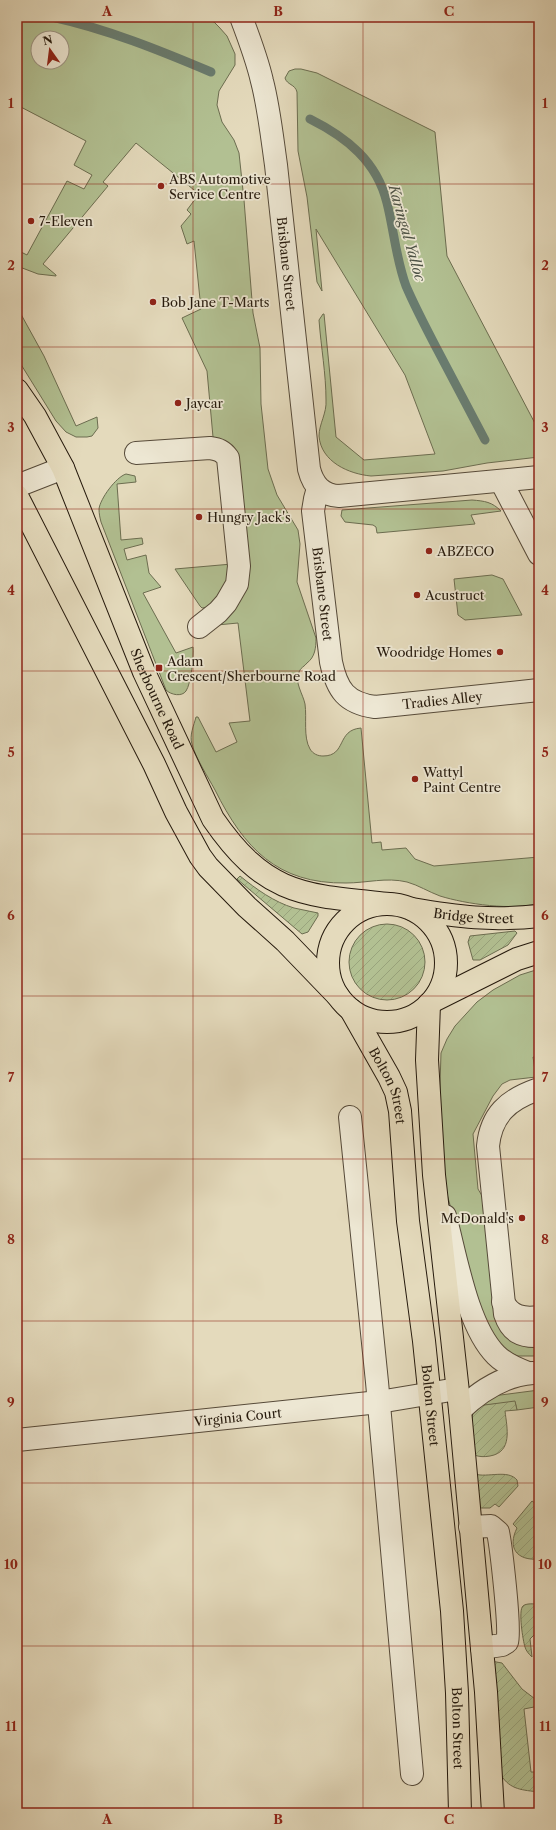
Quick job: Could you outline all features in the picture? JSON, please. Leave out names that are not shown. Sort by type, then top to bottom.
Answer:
[{"type":"main road","name":"Sherbourne Road","points":[[17,390],[35,416],[64,468],[144,672],[213,819],[224,836],[252,866],[269,879],[285,887],[303,893],[330,898],[399,906]]},
{"type":"main road","points":[[17,496],[154,764],[176,812],[200,856],[208,867],[247,907],[285,941],[345,1003],[368,1019],[388,1022],[407,1019],[417,1014],[431,1003],[517,958],[539,952]]},
{"type":"main road","points":[[345,1003],[332,983],[329,970],[329,956],[335,935],[350,918],[359,911],[374,906],[399,906],[426,919],[439,934],[446,953],[446,974],[442,988],[431,1003],[427,1060],[434,1175],[460,1410],[482,1648],[490,1745],[493,1813]]},
{"type":"main road","name":"Bridge Street","points":[[399,906],[457,917],[492,919],[539,916]]},
{"type":"main road","name":"Bolton Street","points":[[345,1003],[389,1077],[396,1092],[400,1111],[408,1221],[424,1341],[443,1509],[452,1611],[457,1693],[460,1813]]},
{"type":"street","name":"Brisbane Street","points":[[240,17],[253,49],[262,80],[271,124],[309,469],[314,483],[318,488],[313,511],[331,662],[337,682],[346,697]]},
{"type":"street","points":[[136,453],[210,448],[224,453],[228,458],[239,566],[238,580],[233,594],[226,603],[199,627]]},
{"type":"street","points":[[17,486],[64,468]]},
{"type":"street","points":[[318,488],[325,493],[339,496],[539,477]]},
{"type":"street","points":[[501,481],[539,554]]},
{"type":"street","name":"Tradies Alley","points":[[346,697],[356,702],[375,707],[539,690]]},
{"type":"street","points":[[536,1090],[518,1098],[503,1109],[494,1121],[488,1146],[505,1314],[511,1328],[525,1335],[539,1336]]},
{"type":"street","points":[[350,1117],[379,1402],[412,1774]]},
{"type":"street","points":[[434,1175],[468,1303],[479,1330],[496,1356],[514,1368],[533,1373]]},
{"type":"street","points":[[503,1302],[511,1313],[517,1316],[523,1318],[539,1317]]},
{"type":"street","points":[[460,1410],[471,1399],[486,1388],[533,1373]]},
{"type":"street","name":"Virginia Court","points":[[17,1440],[379,1402],[457,1389]]},
{"type":"green space","points":[[17,17],[204,17],[214,22],[227,36],[235,54],[235,65],[219,91],[217,105],[222,122],[234,140],[239,153],[253,313],[260,348],[261,404],[268,469],[277,495],[298,530],[300,544],[297,582],[316,638],[313,655],[310,661],[300,669],[298,676],[298,684],[306,709],[306,733],[308,744],[311,751],[319,756],[330,755],[336,752],[348,733],[361,728],[372,843],[381,842],[382,850],[406,848],[415,859],[434,866],[539,857],[539,903],[516,906],[490,906],[463,902],[440,896],[407,882],[384,880],[354,883],[322,882],[300,877],[282,869],[266,859],[251,845],[226,811],[196,755],[191,741],[192,730],[196,717],[198,717],[216,752],[237,742],[229,723],[250,721],[238,623],[217,625],[237,604],[221,441],[213,437],[207,371],[182,318],[201,309],[194,241],[187,244],[181,226],[191,214],[187,210],[199,194],[136,143],[103,182],[108,186],[43,264],[56,276],[38,274],[17,266],[17,250],[27,255],[67,181],[84,189],[92,175],[74,165],[86,141],[17,105]]},
{"type":"green space","points":[[295,69],[317,73],[435,132],[447,256],[539,431],[539,457],[487,463],[443,471],[371,476],[354,473],[345,469],[331,460],[325,453],[319,436],[326,405],[319,320],[323,314],[336,437],[364,460],[435,454],[405,375],[316,229],[322,291],[317,282],[307,197],[298,151],[297,92],[295,87],[287,82],[285,78],[289,71]]},
{"type":"green space","points":[[17,307],[44,356],[76,426],[97,417],[98,428],[92,436],[76,437],[66,432],[56,421],[17,358]]},
{"type":"green space","points":[[126,474],[135,476],[136,482],[117,484],[121,540],[142,538],[143,544],[124,549],[127,560],[146,555],[149,573],[161,587],[143,593],[176,653],[193,647],[193,663],[188,687],[184,693],[179,695],[173,694],[166,690],[99,514],[102,500],[109,489],[118,479]]},
{"type":"green space","points":[[472,500],[488,502],[501,511],[471,515],[475,524],[377,533],[376,527],[373,525],[345,522],[341,516],[342,510]]},
{"type":"green space","points":[[232,564],[230,582],[209,607],[202,608],[175,569]]},
{"type":"green space","points":[[492,575],[503,579],[522,615],[465,620],[458,615],[454,579]]},
{"type":"green space","points":[[240,876],[272,899],[294,908],[318,913],[318,916],[308,932],[302,934],[237,879]]},
{"type":"green space","points":[[387,924],[401,927],[414,935],[422,948],[425,962],[422,976],[414,989],[401,997],[387,1000],[373,997],[360,989],[352,976],[349,962],[352,948],[360,935],[373,927]]},
{"type":"green space","points":[[515,931],[517,933],[508,945],[480,960],[473,960],[468,942],[470,936]]},
{"type":"green space","points":[[539,969],[539,1057],[533,1057],[536,1077],[510,1080],[502,1084],[493,1096],[473,1134],[478,1189],[488,1206],[498,1311],[539,1343],[539,1356],[518,1356],[496,1344],[477,1299],[442,1177],[439,1117],[441,1053],[455,1026],[477,1002],[493,990],[520,975]]},
{"type":"green space","points":[[539,1390],[539,1407],[517,1410],[515,1402],[477,1406],[493,1396]]},
{"type":"green space","points":[[515,1401],[517,1410],[505,1411],[507,1438],[502,1450],[497,1454],[490,1456],[482,1457],[474,1455],[471,1423],[477,1406]]},
{"type":"green space","points":[[475,1474],[508,1475],[517,1480],[518,1486],[499,1507],[495,1504],[490,1508],[478,1508]]},
{"type":"green space","points":[[532,1501],[539,1506],[539,1559],[525,1558],[520,1555],[516,1552],[513,1542],[517,1528],[513,1524]]},
{"type":"green space","points":[[538,1604],[539,1630],[530,1639],[532,1657],[526,1650],[524,1644],[521,1626],[521,1613],[524,1605]]},
{"type":"green space","points":[[491,1661],[502,1663],[522,1689],[539,1702],[539,1706],[524,1709],[531,1772],[539,1772],[539,1792],[522,1790],[508,1784],[501,1775]]},
{"type":"waterway","name":"Karingal Yalloc","points":[[52,17],[113,34],[211,72]]},
{"type":"waterway","name":"Karingal Yalloc","points":[[310,119],[348,142],[368,163],[376,175],[387,203],[400,266],[406,286],[485,440]]},
{"type":"place","name":"ABS Automotive Service Centre","points":[[161,186]]},
{"type":"place","name":"7-Eleven","points":[[31,221]]},
{"type":"place","name":"Bob Jane T-Marts","points":[[153,302]]},
{"type":"place","name":"Jaycar","points":[[178,403]]},
{"type":"place","name":"Hungry Jack's","points":[[199,517]]},
{"type":"place","name":"ABZECO","points":[[429,551]]},
{"type":"place","name":"Acustruct","points":[[417,595]]},
{"type":"place","name":"Woodridge Homes","points":[[500,652]]},
{"type":"place","name":"Adam Crescent/Sherbourne Road","points":[[159,668]]},
{"type":"place","name":"Wattyl Paint Centre","points":[[415,779]]},
{"type":"place","name":"McDonald's","points":[[522,1218]]}]
